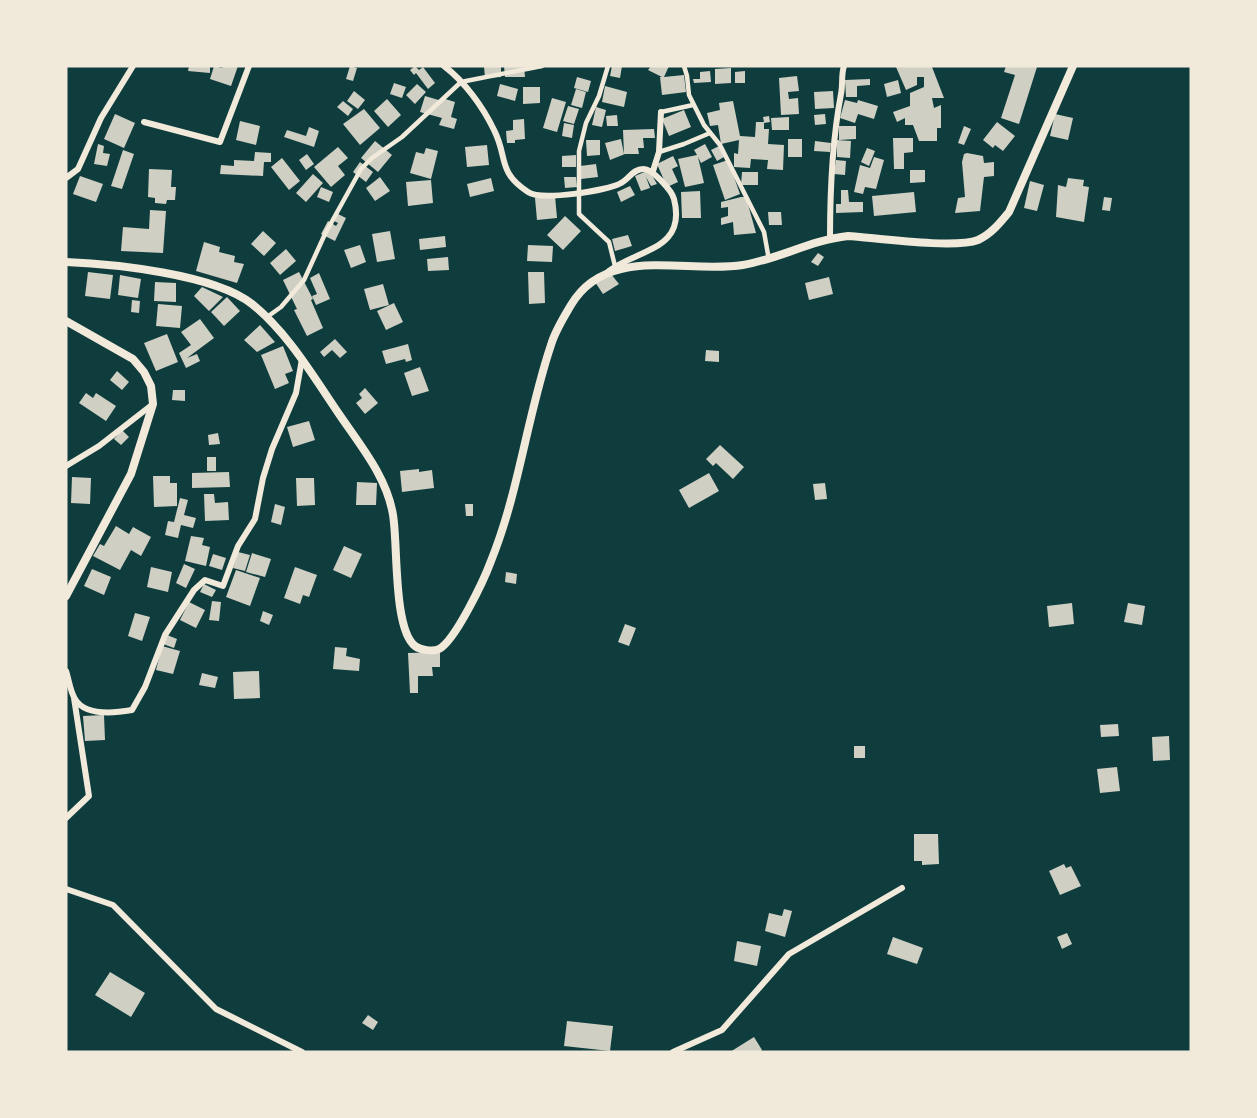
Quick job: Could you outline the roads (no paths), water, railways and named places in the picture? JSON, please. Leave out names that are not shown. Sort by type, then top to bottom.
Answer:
[{"type":"main road","points":[[66,262],[102,263],[209,282],[248,301],[267,317],[302,359],[368,457],[387,490],[393,516],[399,598],[405,633],[415,647],[429,651],[440,649],[455,634],[491,562],[504,522],[551,342],[583,286],[612,269],[650,265],[739,266],[769,260],[830,238],[848,236],[956,244],[978,240],[996,228],[1009,212],[1073,66]]},
{"type":"main road","points":[[66,321],[133,359],[144,372],[151,386],[153,404],[131,474],[66,596]]},
{"type":"street","points":[[66,178],[78,170],[101,117],[133,66]]},
{"type":"street","points":[[144,122],[220,142],[249,66]]},
{"type":"street","points":[[444,66],[477,102],[494,130],[501,148],[503,162],[513,181],[531,194],[578,194],[588,193],[622,183],[635,171],[645,168],[653,171],[674,196],[677,214],[673,233],[662,243],[612,269],[609,243],[579,214],[578,194],[579,151],[586,123],[599,96],[608,66]]},
{"type":"street","points":[[267,317],[281,307],[304,280],[325,234],[361,169],[372,158],[402,137],[461,82],[542,66]]},
{"type":"street","points":[[684,66],[693,105],[720,145],[764,232],[769,260]]},
{"type":"street","points":[[830,238],[830,179],[844,66]]},
{"type":"street","points":[[653,171],[659,152],[661,112],[693,105]]},
{"type":"street","points":[[659,152],[710,133]]},
{"type":"street","points":[[74,698],[82,707],[91,711],[132,710],[145,687],[165,635],[194,590],[205,580],[223,586],[238,546],[255,519],[263,478],[272,449],[296,393],[302,359]]},
{"type":"street","points":[[66,466],[99,446],[153,404]]},
{"type":"street","points":[[66,671],[74,698],[89,796],[66,818]]},
{"type":"street","points":[[673,1052],[722,1030],[789,954],[902,888]]},
{"type":"street","points":[[66,889],[113,905],[216,1009],[302,1052]]}]
